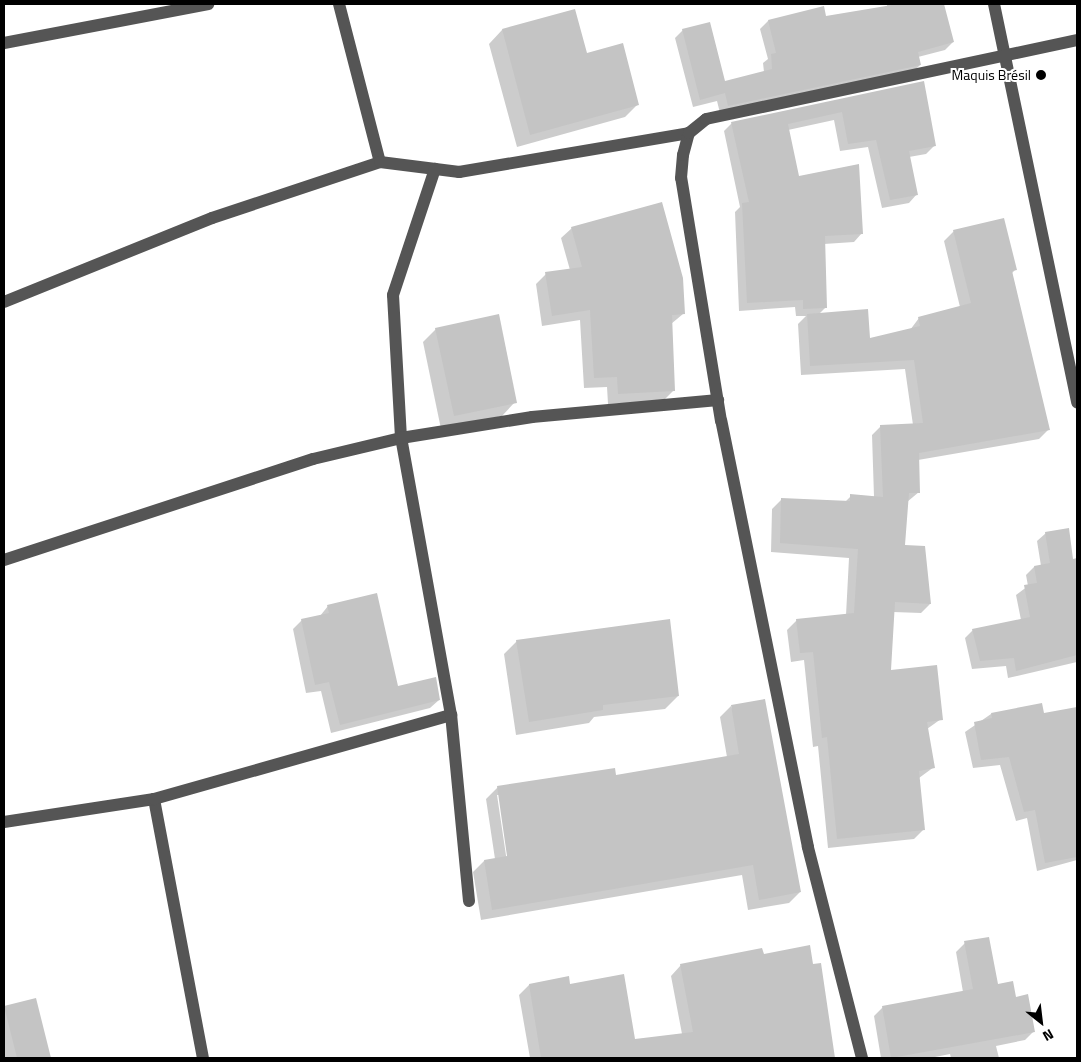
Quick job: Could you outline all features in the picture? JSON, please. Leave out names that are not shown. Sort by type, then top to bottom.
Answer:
[{"type":"street","points":[[4,43],[208,4]]},
{"type":"street","points":[[339,4],[380,162]]},
{"type":"street","points":[[994,4],[1077,402]]},
{"type":"street","points":[[4,302],[212,218],[380,162],[459,172],[689,133],[706,119],[1077,40]]},
{"type":"street","points":[[689,133],[683,155],[681,178],[718,400],[808,847],[862,1058]]},
{"type":"street","points":[[435,168],[393,295],[401,438],[451,715],[469,901]]},
{"type":"street","points":[[4,560],[313,459],[401,438],[532,417],[718,400]]},
{"type":"street","points":[[4,822],[154,799],[451,715]]},
{"type":"street","points":[[154,799],[203,1058]]},
{"type":"building","points":[[898,4],[944,4],[954,42],[918,52],[921,65],[728,106],[725,93],[700,100],[682,29],[710,22],[725,81],[772,69],[771,54],[776,53],[768,20],[824,6],[826,16]]},
{"type":"building","points":[[575,9],[587,53],[623,43],[639,105],[530,135],[502,29]]},
{"type":"building","points":[[924,81],[936,146],[909,151],[918,195],[890,200],[876,140],[848,144],[842,112],[788,124],[799,176],[859,164],[863,234],[825,236],[827,308],[803,309],[803,300],[747,303],[742,203],[749,202],[731,122]]},
{"type":"building","points":[[662,202],[683,278],[685,314],[672,315],[675,391],[618,394],[617,377],[594,378],[590,310],[552,316],[545,272],[582,267],[571,227]]},
{"type":"building","points":[[1004,218],[1017,270],[1012,271],[1050,430],[919,453],[920,493],[909,493],[905,545],[925,546],[931,604],[895,602],[891,670],[937,665],[943,720],[927,722],[935,768],[919,771],[925,830],[837,839],[827,737],[822,738],[813,652],[800,653],[796,619],[854,613],[858,549],[780,543],[781,498],[850,501],[850,494],[883,497],[880,425],[923,423],[914,360],[810,366],[807,314],[868,309],[870,338],[920,326],[918,317],[971,303],[953,230]]},
{"type":"building","points":[[499,314],[517,403],[454,416],[435,328]]},
{"type":"building","points":[[1069,528],[1073,559],[1077,558],[1077,655],[1016,671],[1014,658],[980,661],[972,629],[1030,617],[1024,585],[1037,583],[1034,566],[1050,563],[1045,532]]},
{"type":"building","points":[[377,593],[398,686],[436,677],[440,700],[340,725],[329,682],[315,685],[301,619],[329,613],[327,605]]},
{"type":"building","points":[[670,619],[679,696],[603,705],[603,710],[529,722],[516,640]]},
{"type":"building","points":[[765,699],[801,892],[759,900],[753,865],[492,910],[484,860],[507,856],[497,786],[615,768],[616,775],[739,754],[731,705]]},
{"type":"building","points":[[1042,703],[1044,713],[1077,707],[1077,857],[1045,863],[1035,810],[1024,812],[1009,757],[981,760],[974,722],[992,718],[991,713]]},
{"type":"building","points":[[989,937],[998,984],[1013,981],[1016,997],[1028,994],[1035,1032],[891,1058],[882,1006],[973,989],[964,941]]},
{"type":"building","points":[[810,945],[813,964],[821,963],[835,1058],[541,1058],[529,984],[569,976],[570,984],[624,974],[635,1039],[693,1032],[680,964],[762,948],[764,954]]},
{"type":"building","points":[[36,998],[51,1058],[17,1058],[4,1006]]},
{"type":"place","name":"Maquis Brésil","points":[[1041,75]]}]
